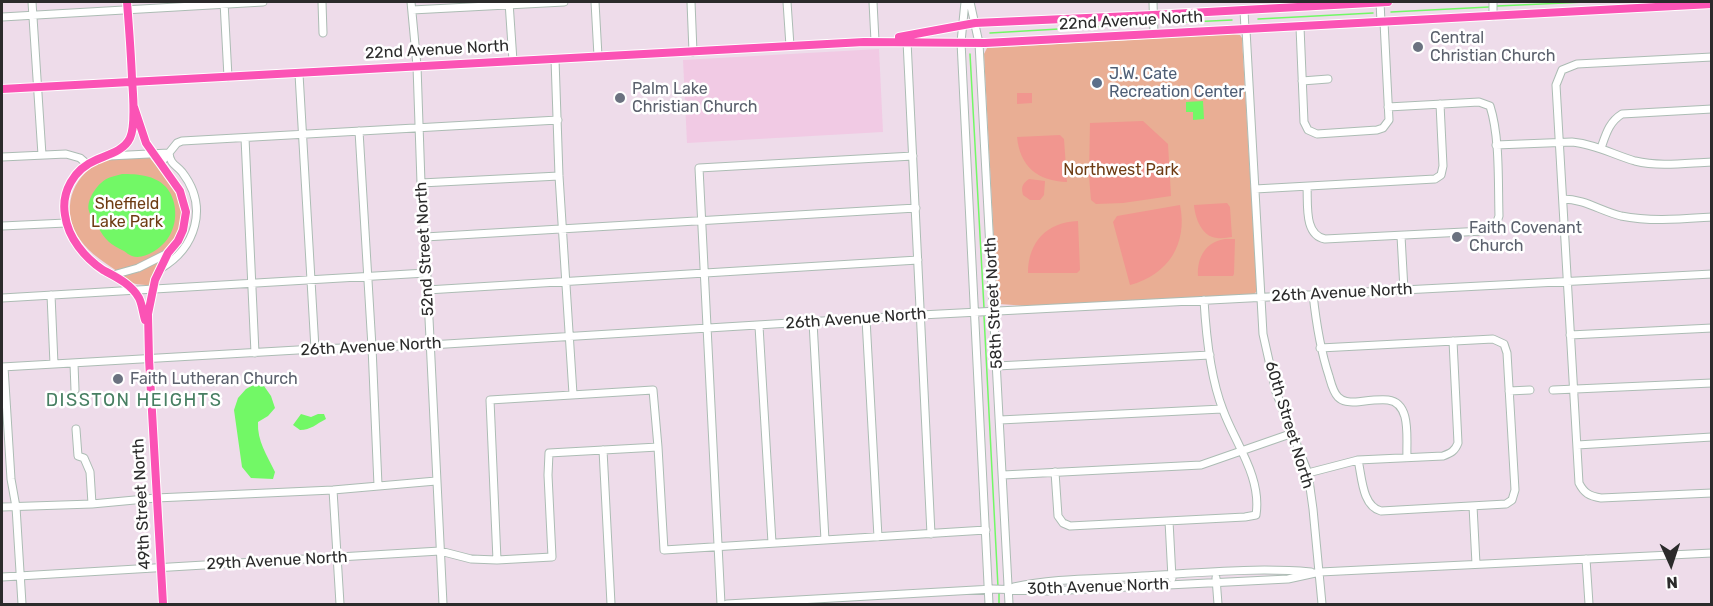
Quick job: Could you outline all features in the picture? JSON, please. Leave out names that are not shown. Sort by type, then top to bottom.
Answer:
[{"type":"main road","name":"22nd Avenue North","points":[[875,41],[975,23],[1387,2]]},
{"type":"main road","name":"22nd Avenue North","points":[[2,89],[875,41],[979,43],[1712,4]]},
{"type":"main road","points":[[66,223],[64,202],[72,180],[87,164],[117,151],[130,139],[134,107],[128,5]]},
{"type":"main road","points":[[134,107],[146,143],[180,192],[186,212],[183,230],[178,241],[168,253]]},
{"type":"main road","name":"49th Street North","points":[[66,223],[71,235],[86,256],[138,297],[147,329]]},
{"type":"main road","name":"49th Street North","points":[[163,604],[147,329],[153,289],[168,253]]},
{"type":"street","points":[[32,2],[42,155]]},
{"type":"street","points":[[2,16],[128,5],[263,2]]},
{"type":"street","points":[[322,2],[323,33]]},
{"type":"street","name":"52nd Street North","points":[[411,2],[417,66],[418,127],[443,604]]},
{"type":"street","points":[[412,10],[509,3],[564,2]]},
{"type":"street","points":[[595,2],[598,56]]},
{"type":"street","points":[[691,2],[693,51]]},
{"type":"street","points":[[787,2],[790,46]]},
{"type":"street","points":[[873,2],[875,41]]},
{"type":"street","name":"58th Street North","points":[[965,2],[961,42],[989,604]]},
{"type":"street","name":"58th Street North","points":[[970,2],[979,43],[1003,475],[1006,588],[1009,604]]},
{"type":"street","points":[[1153,2],[1154,34]]},
{"type":"street","points":[[1300,27],[1304,122],[1308,130],[1317,134],[1377,130],[1383,128],[1389,120],[1382,22],[1376,2]]},
{"type":"street","points":[[1493,2],[1493,16]]},
{"type":"street","points":[[224,3],[228,77]]},
{"type":"street","points":[[509,3],[513,61]]},
{"type":"street","name":"60th Street North","points":[[1244,10],[1263,334],[1276,392],[1308,473],[1322,604]]},
{"type":"street","points":[[907,41],[932,534]]},
{"type":"street","points":[[1712,57],[1577,64],[1562,70],[1556,85],[1579,483],[1584,492],[1601,498],[1712,493]]},
{"type":"street","points":[[555,59],[559,176],[573,394]]},
{"type":"street","points":[[299,74],[315,349]]},
{"type":"street","points":[[1302,81],[1329,79]]},
{"type":"street","points":[[1307,187],[1311,230],[1318,238],[1484,231],[1495,227],[1499,216],[1494,118],[1490,106],[1479,102],[1388,107]]},
{"type":"street","points":[[1255,189],[1435,179],[1441,175],[1443,165],[1440,104]]},
{"type":"street","points":[[1601,148],[1614,119],[1622,114],[1712,109]]},
{"type":"street","points":[[160,164],[179,142],[558,120]]},
{"type":"street","points":[[359,131],[378,485]]},
{"type":"street","points":[[245,138],[255,353]]},
{"type":"street","points":[[1496,145],[1583,143],[1649,164],[1712,162]]},
{"type":"street","points":[[106,156],[169,153]]},
{"type":"street","points":[[160,270],[174,261],[185,249],[193,235],[196,222],[196,205],[192,191],[182,171],[172,164],[169,153]]},
{"type":"street","points":[[2,157],[66,154],[80,158],[87,164]]},
{"type":"street","points":[[722,604],[699,168],[913,156]]},
{"type":"street","points":[[421,183],[559,176]]},
{"type":"street","points":[[1563,199],[1573,199],[1632,218],[1663,220],[1712,217]]},
{"type":"street","points":[[425,237],[915,208]]},
{"type":"street","points":[[2,226],[66,223]]},
{"type":"street","points":[[1401,236],[1404,290]]},
{"type":"street","points":[[113,275],[138,268],[168,253]]},
{"type":"street","points":[[427,290],[918,260]]},
{"type":"street","points":[[2,298],[426,273]]},
{"type":"street","name":"26th Avenue North","points":[[3,367],[315,349],[430,345],[993,311],[1712,274]]},
{"type":"street","points":[[1313,294],[1320,348],[1334,390],[1340,399],[1348,402],[1388,400],[1397,403],[1402,408],[1405,417],[1407,457]]},
{"type":"street","points":[[51,295],[54,364]]},
{"type":"street","points":[[1055,472],[1058,516],[1063,523],[1070,526],[1245,517],[1256,514],[1258,503],[1252,478],[1222,409],[1210,355],[1204,300]]},
{"type":"street","points":[[866,319],[878,537]]},
{"type":"street","points":[[813,322],[825,540]]},
{"type":"street","points":[[759,326],[772,543]]},
{"type":"street","points":[[1570,335],[1712,328]]},
{"type":"street","points":[[1320,348],[1493,339],[1504,344],[1507,353],[1515,490],[1512,500],[1506,504],[1381,511],[1374,509],[1368,502],[1358,460]]},
{"type":"street","points":[[1308,473],[1358,460],[1443,456],[1451,453],[1458,443],[1453,341]]},
{"type":"street","points":[[997,366],[1210,355]]},
{"type":"street","points":[[74,364],[75,390]]},
{"type":"street","points":[[3,367],[5,437],[16,507],[22,604]]},
{"type":"street","points":[[1553,390],[1712,383]]},
{"type":"street","points":[[496,560],[490,400],[573,394],[653,390],[664,550],[986,530]]},
{"type":"street","points":[[1509,391],[1530,390]]},
{"type":"street","points":[[1000,420],[1222,409]]},
{"type":"street","points":[[76,429],[78,456],[84,458],[90,472],[92,504]]},
{"type":"street","points":[[1003,475],[1201,465],[1293,433]]},
{"type":"street","points":[[1577,445],[1712,437]]},
{"type":"street","points":[[611,604],[603,450],[658,447]]},
{"type":"street","name":"29th Avenue North","points":[[2,577],[440,551],[471,559],[552,557],[549,453],[603,450]]},
{"type":"street","points":[[2,507],[333,490],[436,481]]},
{"type":"street","points":[[333,490],[339,604]]},
{"type":"street","points":[[1473,506],[1476,564]]},
{"type":"street","points":[[1169,521],[1172,585]]},
{"type":"street","name":"30th Avenue North","points":[[1006,588],[1048,582],[1172,574],[1286,569],[1320,572],[1712,553]]},
{"type":"street","points":[[1586,560],[1589,604]]},
{"type":"street","name":"30th Avenue North","points":[[1006,588],[1048,591],[1172,585],[1288,579],[1320,572]]},
{"type":"street","points":[[1216,573],[1218,604]]},
{"type":"street","points":[[728,604],[827,601],[1006,588]]},
{"type":"shaded area","points":[[879,49],[883,132],[687,143],[683,60]]},
{"type":"shaded area","points":[[1203,101],[1204,119],[1193,120],[1193,112],[1186,112],[1186,102]]},
{"type":"shaded area","points":[[122,174],[140,175],[162,183],[170,193],[175,207],[172,230],[165,242],[150,254],[141,257],[132,256],[112,244],[103,235],[88,207],[94,192],[103,181]]},
{"type":"shaded area","points":[[255,384],[264,386],[275,408],[258,422],[261,442],[275,472],[273,479],[251,478],[242,467],[234,410],[238,398],[246,389]]},
{"type":"shaded area","points":[[301,414],[311,417],[324,414],[326,419],[310,428],[300,430],[293,425]]},
{"type":"green space","name":"Northwest Park","points":[[1240,35],[1242,38],[1257,291],[1254,294],[1028,306],[999,304],[984,54],[987,48]]},
{"type":"green space","points":[[1017,93],[1032,93],[1032,103],[1017,104]]},
{"type":"green space","points":[[1143,121],[1168,144],[1171,196],[1123,203],[1096,204],[1091,200],[1089,176],[1090,123]]},
{"type":"green space","points":[[1060,135],[1064,139],[1067,182],[1047,179],[1032,170],[1022,157],[1017,137]]},
{"type":"green space","name":"Sheffield Lake Park","points":[[148,156],[177,194],[182,215],[175,239],[161,258],[150,285],[130,282],[93,254],[77,235],[70,212],[74,190],[86,172],[95,165],[116,158]]},
{"type":"green space","points":[[1029,179],[1045,181],[1044,195],[1040,200],[1030,200],[1023,195],[1023,186]]},
{"type":"green space","points":[[1227,203],[1230,207],[1232,237],[1212,237],[1200,226],[1194,205]]},
{"type":"green space","points":[[1180,205],[1181,233],[1172,256],[1155,274],[1130,285],[1113,222],[1117,216]]},
{"type":"green space","points":[[1078,221],[1080,270],[1077,273],[1028,273],[1031,252],[1041,236],[1057,225]]},
{"type":"green space","points":[[1225,239],[1235,239],[1233,276],[1198,276],[1199,263],[1207,247]]},
{"type":"waterway","points":[[1497,6],[1586,2]]},
{"type":"waterway","points":[[1391,12],[1489,7]]},
{"type":"waterway","points":[[1258,19],[1373,13]]},
{"type":"waterway","points":[[1168,23],[1232,20]]},
{"type":"waterway","points":[[990,33],[1145,24]]},
{"type":"waterway","points":[[970,54],[984,308]]},
{"type":"waterway","points":[[984,316],[998,587]]},
{"type":"waterway","points":[[999,592],[999,604]]},
{"type":"place","name":"Central Christian Church","points":[[1418,47]]},
{"type":"place","name":"J.W. Cate Recreation Center","points":[[1097,83]]},
{"type":"place","name":"Palm Lake Christian Church","points":[[620,98]]},
{"type":"place","name":"Faith Covenant Church","points":[[1457,237]]},
{"type":"place","name":"Faith Lutheran Church","points":[[118,379]]},
{"type":"district","name":"DISSTON HEIGHTS","points":[[134,401]]}]
